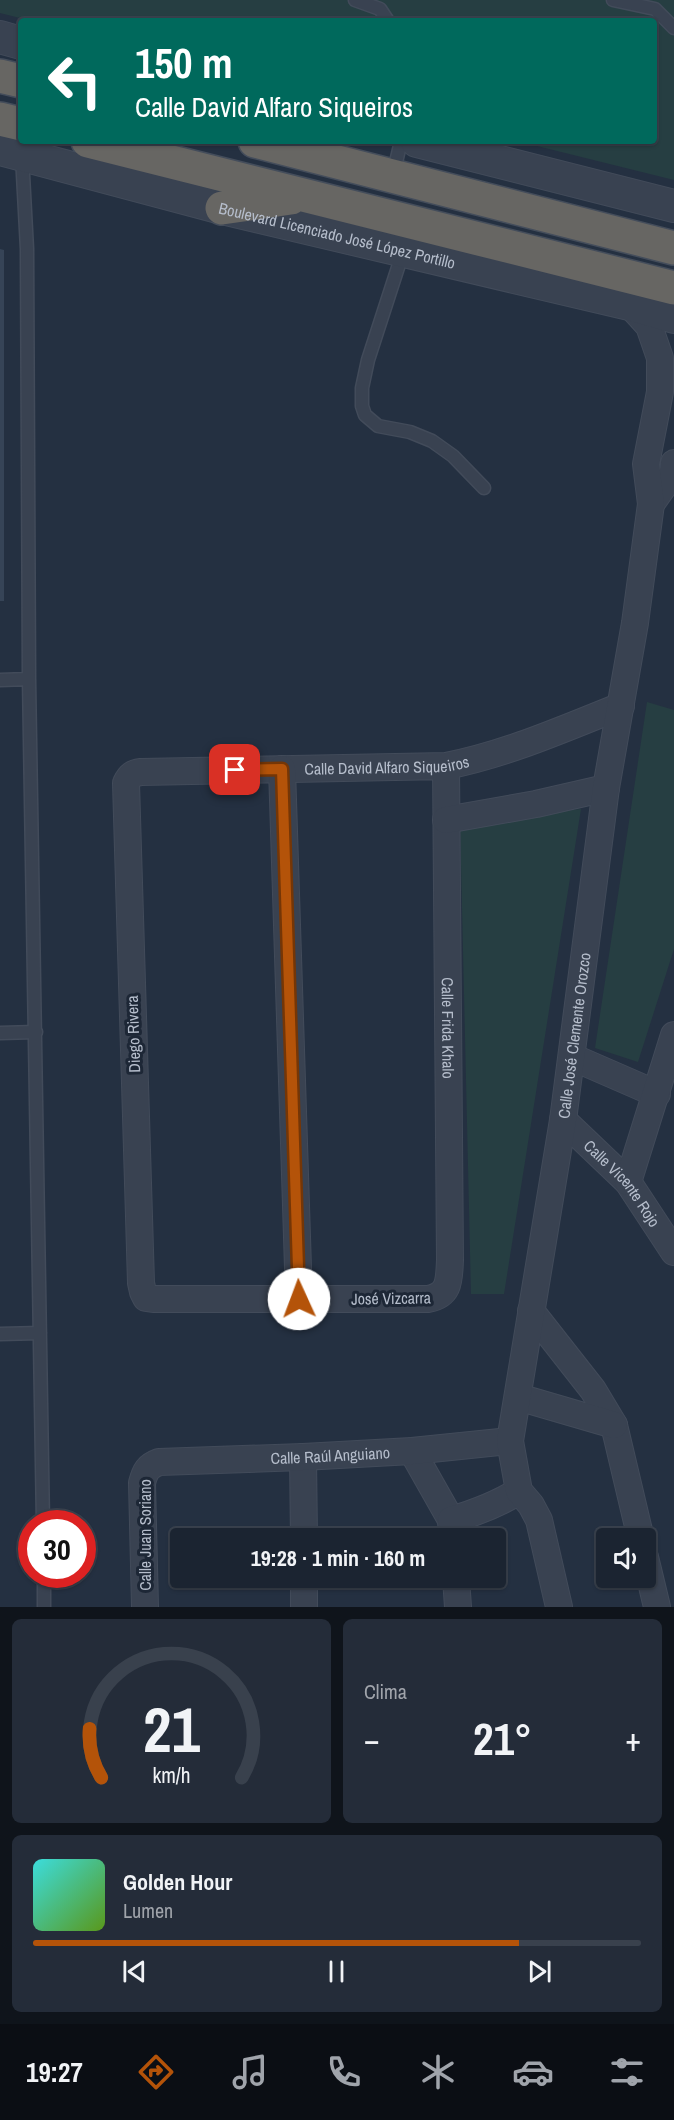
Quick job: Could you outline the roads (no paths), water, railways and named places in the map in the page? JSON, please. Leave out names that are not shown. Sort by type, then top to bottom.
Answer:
[{"type":"highway","points":[[0,76],[18,80]]},
{"type":"highway","name":"Boulevard Licenciado José López Portillo","points":[[0,119],[14,143]]},
{"type":"highway","name":"Boulevard Licenciado José López Portillo","points":[[100,144],[674,288]]},
{"type":"highway","points":[[267,144],[674,248]]},
{"type":"highway","points":[[222,208],[308,196]]},
{"type":"street","points":[[0,37],[18,42]]},
{"type":"street","name":"Boulevard Licenciado José López Portillo","points":[[14,143],[222,208],[629,304],[674,317]]},
{"type":"street","points":[[407,180],[425,144]]},
{"type":"street","points":[[429,144],[674,206]]},
{"type":"street","name":"Calle José Clemente Orozco","points":[[519,1491],[510,1441],[563,1120],[606,788],[635,623],[651,504],[664,468],[660,358],[649,327],[629,304]]},
{"type":"street","name":"Calle David Alfaro Siqueiros","points":[[141,772],[446,766],[479,760],[511,750],[621,706]]},
{"type":"street","name":"Calle Frida Khalo","points":[[446,766],[450,1260],[446,1290]]},
{"type":"street","points":[[282,769],[299,1299]]},
{"type":"street","name":"Diego Rivera","points":[[141,772],[132,773],[126,783],[141,1283],[146,1298],[153,1299]]},
{"type":"street","points":[[446,820],[536,804],[606,788]]},
{"type":"street","points":[[628,1182],[674,1035]]},
{"type":"street","points":[[572,1058],[657,1094]]},
{"type":"street","name":"Calle Vicente Rojo","points":[[563,1120],[628,1182],[674,1252]]},
{"type":"street","name":"José Vizcarra","points":[[153,1299],[428,1299],[438,1297],[446,1290]]},
{"type":"street","points":[[531,1311],[593,1390],[614,1425],[638,1528]]},
{"type":"street","points":[[518,1397],[614,1425]]},
{"type":"street","name":"Calle Raúl Anguiano","points":[[150,1465],[159,1462],[412,1451],[510,1441]]},
{"type":"street","points":[[412,1451],[450,1528]]},
{"type":"street","points":[[303,1457],[304,1528]]},
{"type":"street","name":"Calle Juan Soriano","points":[[145,1607],[142,1482],[150,1465]]},
{"type":"street","points":[[454,1528],[519,1491],[531,1505],[539,1520],[559,1607]]},
{"type":"street","points":[[304,1588],[304,1607]]},
{"type":"street","points":[[457,1588],[459,1607]]},
{"type":"street","points":[[652,1588],[657,1607]]},
{"type":"lane","points":[[355,0],[382,4]]},
{"type":"lane","points":[[613,0],[655,9],[674,28]]},
{"type":"lane","points":[[14,143],[27,249],[29,679],[43,1510]]},
{"type":"lane","points":[[401,144],[407,180]]},
{"type":"lane","points":[[403,250],[368,360],[362,388],[362,406],[365,415],[378,426],[410,432],[432,441],[453,456],[484,488]]},
{"type":"lane","points":[[0,680],[29,679]]},
{"type":"lane","points":[[0,1033],[36,1032]]},
{"type":"lane","points":[[0,1334],[40,1333]]},
{"type":"lane","points":[[44,1588],[45,1607]]}]
